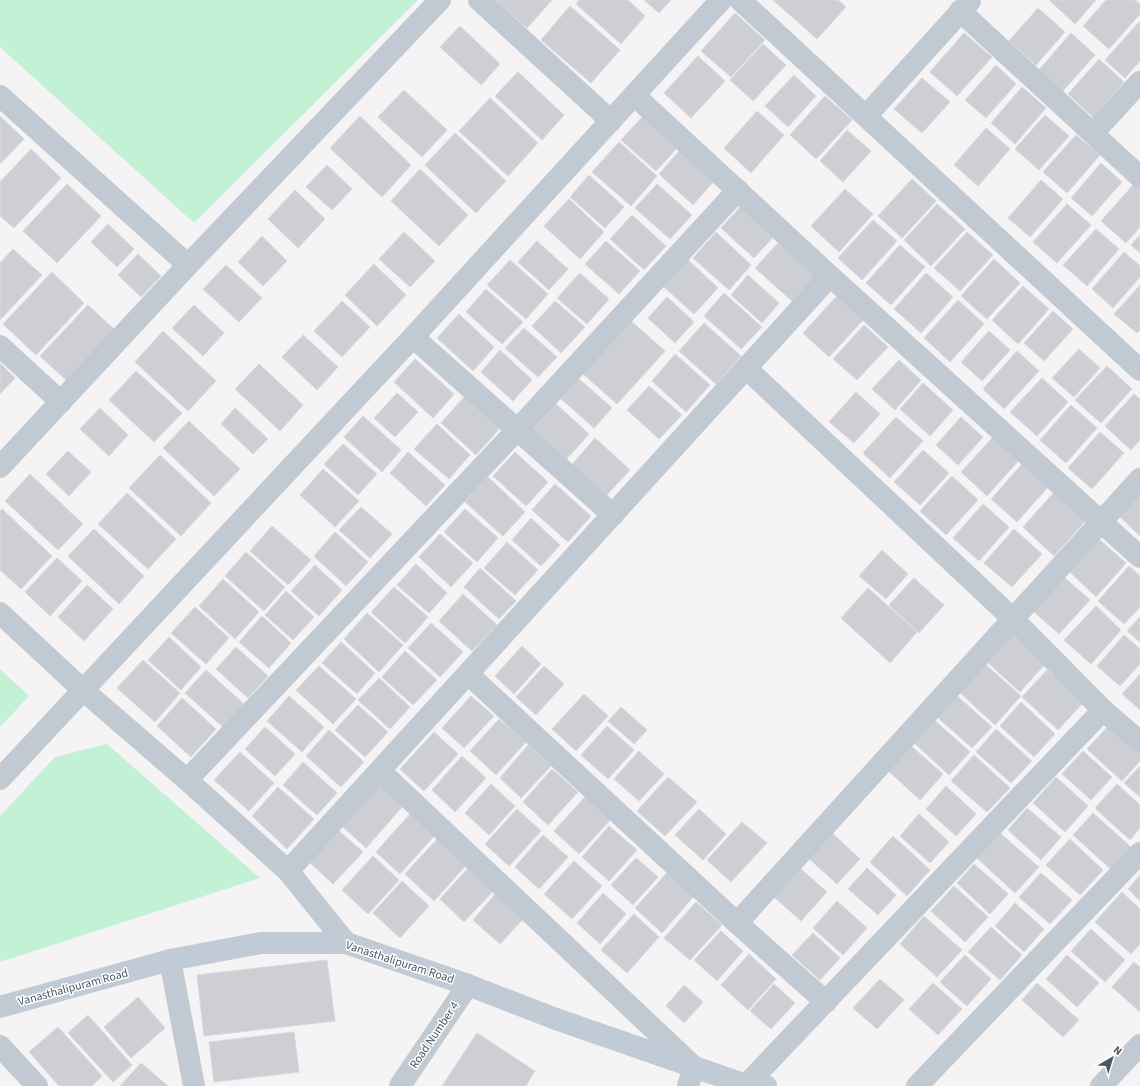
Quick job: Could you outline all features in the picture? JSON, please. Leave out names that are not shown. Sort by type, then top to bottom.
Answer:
[{"type":"street","points":[[0,467],[188,265],[440,0]]},
{"type":"street","points":[[479,0],[611,121]]},
{"type":"street","points":[[0,779],[413,337],[721,0]]},
{"type":"street","points":[[740,0],[1140,370]]},
{"type":"street","points":[[866,116],[965,5],[1093,133],[1140,177]]},
{"type":"street","points":[[1093,133],[1140,82]]},
{"type":"street","points":[[634,95],[830,276],[1140,556]]},
{"type":"street","points":[[0,96],[188,265]]},
{"type":"street","points":[[187,780],[517,430],[738,190]]},
{"type":"street","points":[[288,871],[830,276]]},
{"type":"street","points":[[413,337],[613,515]]},
{"type":"street","points":[[0,346],[61,402]]},
{"type":"street","points":[[746,369],[1013,619],[1103,710],[1140,742]]},
{"type":"street","points":[[737,923],[1140,479]]},
{"type":"street","points":[[0,613],[83,690],[187,780],[288,871],[346,943]]},
{"type":"street","points":[[468,674],[737,923],[826,1002]]},
{"type":"street","points":[[756,1086],[826,1002],[1103,710]]},
{"type":"street","points":[[380,771],[691,1076]]},
{"type":"street","points":[[917,1086],[1140,853]]},
{"type":"street","name":"Vanasthalipuram Road","points":[[0,1007],[170,960],[261,944],[346,943],[468,985],[556,1019],[691,1076],[756,1086]]},
{"type":"street","points":[[170,960],[194,1086]]},
{"type":"street","name":"Road Number 4","points":[[400,1086],[468,985]]},
{"type":"street","points":[[1101,1086],[1140,1045]]},
{"type":"street","points":[[0,1046],[37,1086]]},
{"type":"green space","points":[[0,0],[418,0],[194,223],[0,47]]},
{"type":"green space","points":[[0,669],[29,696],[0,727]]},
{"type":"green space","points":[[107,744],[260,878],[0,962],[0,816],[55,757]]},
{"type":"building","points":[[495,0],[552,0],[527,28]]},
{"type":"building","points":[[579,0],[628,0],[645,16],[621,44],[576,4]]},
{"type":"building","points":[[644,0],[671,0],[659,13]]},
{"type":"building","points":[[773,0],[838,0],[846,7],[817,39]]},
{"type":"building","points":[[1049,0],[1096,0],[1075,24]]},
{"type":"building","points":[[1106,0],[1135,0],[1140,4],[1140,14],[1109,49],[1083,26]]},
{"type":"building","points":[[570,6],[620,50],[591,83],[541,40]]},
{"type":"building","points":[[1038,8],[1065,32],[1036,65],[1009,41]]},
{"type":"building","points":[[735,13],[765,40],[731,77],[701,51]]},
{"type":"building","points":[[1140,21],[1140,61],[1125,78],[1105,60]]},
{"type":"building","points":[[460,26],[500,64],[481,85],[440,47]]},
{"type":"building","points":[[964,33],[992,57],[957,96],[930,72]]},
{"type":"building","points":[[1071,33],[1095,55],[1062,92],[1038,71]]},
{"type":"building","points":[[763,44],[786,65],[753,101],[730,80]]},
{"type":"building","points":[[698,56],[725,81],[691,118],[664,93]]},
{"type":"building","points":[[1099,59],[1124,82],[1093,117],[1068,94]]},
{"type":"building","points":[[996,65],[1016,84],[986,118],[965,100]]},
{"type":"building","points":[[518,72],[564,115],[542,140],[495,96]]},
{"type":"building","points":[[794,75],[816,96],[788,127],[765,106]]},
{"type":"building","points":[[922,78],[950,102],[922,133],[894,109]]},
{"type":"building","points":[[1022,87],[1046,108],[1015,144],[991,123]]},
{"type":"building","points":[[404,90],[447,130],[422,157],[378,117]]},
{"type":"building","points":[[825,96],[852,120],[816,159],[790,135]]},
{"type":"building","points":[[490,98],[538,143],[508,176],[459,131]]},
{"type":"building","points":[[757,111],[784,135],[751,173],[724,148]]},
{"type":"building","points":[[645,114],[679,146],[656,171],[621,140]]},
{"type":"building","points":[[1045,115],[1069,136],[1039,170],[1015,149]]},
{"type":"building","points":[[0,116],[24,139],[0,164]]},
{"type":"building","points":[[360,116],[411,165],[382,197],[330,148]]},
{"type":"building","points":[[986,128],[1010,149],[978,186],[954,165]]},
{"type":"building","points":[[847,130],[871,151],[843,182],[820,161]]},
{"type":"building","points":[[455,133],[506,181],[476,213],[425,165]]},
{"type":"building","points":[[1076,135],[1100,155],[1067,193],[1043,172]]},
{"type":"building","points":[[619,142],[657,176],[631,206],[592,172]]},
{"type":"building","points":[[31,149],[61,178],[14,228],[0,216],[0,182]]},
{"type":"building","points":[[681,149],[715,180],[693,205],[659,174]]},
{"type":"building","points":[[1101,163],[1122,182],[1092,216],[1071,198]]},
{"type":"building","points":[[327,165],[352,189],[332,210],[306,187]]},
{"type":"building","points":[[420,169],[468,215],[439,246],[391,201]]},
{"type":"building","points":[[589,175],[624,207],[605,228],[570,197]]},
{"type":"building","points":[[912,179],[936,201],[902,238],[878,216]]},
{"type":"building","points":[[1041,180],[1063,199],[1030,237],[1008,218]]},
{"type":"building","points":[[67,184],[101,216],[57,263],[23,231]]},
{"type":"building","points":[[657,184],[692,215],[670,239],[635,208]]},
{"type":"building","points":[[1134,184],[1140,189],[1140,227],[1126,243],[1101,221]]},
{"type":"building","points":[[845,189],[873,214],[839,252],[811,226]]},
{"type":"building","points":[[295,190],[325,219],[298,248],[268,219]]},
{"type":"building","points":[[569,199],[604,232],[580,259],[544,226]]},
{"type":"building","points":[[937,204],[965,229],[931,266],[904,240]]},
{"type":"building","points":[[1067,204],[1091,225],[1057,263],[1033,242]]},
{"type":"building","points":[[742,205],[776,234],[754,258],[721,228]]},
{"type":"building","points":[[632,215],[666,246],[644,270],[610,239]]},
{"type":"building","points":[[873,220],[897,241],[862,280],[838,258]]},
{"type":"building","points":[[108,224],[134,249],[117,267],[91,242]]},
{"type":"building","points":[[1096,229],[1119,249],[1087,286],[1063,265]]},
{"type":"building","points":[[404,232],[435,261],[410,287],[379,259]]},
{"type":"building","points":[[716,232],[751,265],[729,290],[693,258]]},
{"type":"building","points":[[967,232],[993,255],[960,291],[934,268]]},
{"type":"building","points":[[1140,235],[1140,253],[1131,245]]},
{"type":"building","points":[[262,236],[287,261],[263,286],[238,262]]},
{"type":"building","points":[[537,241],[568,269],[549,290],[518,262]]},
{"type":"building","points":[[606,241],[640,271],[619,294],[585,264]]},
{"type":"building","points":[[779,242],[817,275],[793,302],[755,268]]},
{"type":"building","points":[[900,245],[925,267],[891,305],[866,283]]},
{"type":"building","points":[[13,249],[42,275],[0,320],[0,263]]},
{"type":"building","points":[[1124,252],[1140,266],[1140,277],[1113,308],[1092,289]]},
{"type":"building","points":[[138,254],[161,276],[141,297],[118,275]]},
{"type":"building","points":[[687,259],[718,288],[694,314],[663,286]]},
{"type":"building","points":[[994,259],[1020,283],[987,319],[961,296]]},
{"type":"building","points":[[510,260],[548,294],[526,319],[487,285]]},
{"type":"building","points":[[374,264],[406,295],[377,326],[345,295]]},
{"type":"building","points":[[226,265],[262,298],[239,322],[203,289]]},
{"type":"building","points":[[52,272],[84,303],[36,355],[3,324]]},
{"type":"building","points":[[580,273],[609,299],[587,324],[557,298]]},
{"type":"building","points":[[926,273],[953,297],[921,333],[894,309]]},
{"type":"building","points":[[748,275],[779,303],[762,323],[731,295]]},
{"type":"building","points":[[1140,285],[1140,330],[1137,333],[1114,314]]},
{"type":"building","points":[[1023,286],[1049,309],[1018,344],[992,320]]},
{"type":"building","points":[[486,289],[523,322],[502,344],[466,312]]},
{"type":"building","points":[[724,293],[762,327],[741,349],[704,316]]},
{"type":"building","points":[[837,296],[863,320],[829,357],[803,333]]},
{"type":"building","points":[[667,297],[694,322],[675,343],[648,318]]},
{"type":"building","points":[[958,300],[984,324],[950,362],[924,338]]},
{"type":"building","points":[[342,301],[370,327],[342,357],[314,331]]},
{"type":"building","points":[[555,301],[585,327],[561,353],[532,326]]},
{"type":"building","points":[[88,305],[115,330],[67,381],[40,356]]},
{"type":"building","points":[[194,305],[224,333],[203,356],[172,328]]},
{"type":"building","points":[[1053,311],[1073,329],[1044,361],[1024,343]]},
{"type":"building","points":[[459,314],[494,347],[473,371],[437,338]]},
{"type":"building","points":[[630,320],[665,351],[617,404],[582,373]]},
{"type":"building","points":[[704,323],[741,356],[716,384],[679,351]]},
{"type":"building","points":[[864,325],[888,347],[857,380],[833,359]]},
{"type":"building","points":[[524,328],[557,357],[538,377],[505,348]]},
{"type":"building","points":[[163,331],[216,381],[188,411],[135,362]]},
{"type":"building","points":[[989,331],[1010,350],[982,381],[961,362]]},
{"type":"building","points":[[303,335],[338,367],[317,390],[282,357]]},
{"type":"building","points":[[1079,349],[1100,368],[1074,397],[1052,378]]},
{"type":"building","points":[[500,350],[532,380],[513,401],[481,372]]},
{"type":"building","points":[[1017,351],[1039,371],[1004,409],[983,389]]},
{"type":"building","points":[[675,354],[710,385],[686,412],[652,381]]},
{"type":"building","points":[[415,359],[454,394],[433,418],[394,382]]},
{"type":"building","points":[[899,360],[921,380],[895,410],[872,389]]},
{"type":"building","points":[[0,363],[15,378],[0,394]]},
{"type":"building","points":[[259,364],[303,405],[280,431],[235,389]]},
{"type":"building","points":[[1107,366],[1132,389],[1101,423],[1075,400]]},
{"type":"building","points":[[136,371],[182,413],[154,442],[109,400]]},
{"type":"building","points":[[578,378],[612,408],[594,428],[560,398]]},
{"type":"building","points":[[1042,378],[1068,402],[1037,436],[1010,412]]},
{"type":"building","points":[[923,383],[953,410],[930,436],[900,409]]},
{"type":"building","points":[[649,386],[682,415],[659,439],[627,410]]},
{"type":"building","points":[[856,392],[880,414],[854,443],[829,422]]},
{"type":"building","points":[[397,393],[418,412],[395,437],[374,418]]},
{"type":"building","points":[[1134,394],[1140,399],[1140,440],[1131,450],[1105,426]]},
{"type":"building","points":[[466,395],[501,427],[476,455],[441,423]]},
{"type":"building","points":[[556,404],[589,434],[565,461],[531,431]]},
{"type":"building","points":[[1071,405],[1097,428],[1066,463],[1040,440]]},
{"type":"building","points":[[100,408],[128,435],[109,456],[80,429]]},
{"type":"building","points":[[235,408],[268,439],[253,454],[221,424]]},
{"type":"building","points":[[363,416],[401,450],[382,472],[344,437]]},
{"type":"building","points":[[896,417],[923,441],[890,478],[863,453]]},
{"type":"building","points":[[961,417],[983,437],[958,465],[936,445]]},
{"type":"building","points":[[189,421],[240,469],[214,496],[163,448]]},
{"type":"building","points":[[437,424],[470,455],[449,479],[414,449]]},
{"type":"building","points":[[1100,432],[1124,453],[1092,489],[1068,468]]},
{"type":"building","points":[[995,435],[1021,458],[987,496],[961,472]]},
{"type":"building","points":[[595,438],[630,470],[603,499],[569,468]]},
{"type":"building","points":[[343,444],[377,474],[358,495],[324,464]]},
{"type":"building","points":[[923,450],[949,473],[920,505],[894,482]]},
{"type":"building","points":[[68,451],[91,472],[69,496],[46,474]]},
{"type":"building","points":[[408,452],[445,485],[426,506],[390,473]]},
{"type":"building","points":[[515,452],[548,482],[526,506],[493,476]]},
{"type":"building","points":[[160,455],[211,503],[181,536],[129,488]]},
{"type":"building","points":[[1022,464],[1048,487],[1017,522],[991,499]]},
{"type":"building","points":[[323,469],[359,501],[335,527],[300,495]]},
{"type":"building","points":[[30,474],[83,524],[58,550],[5,501]]},
{"type":"building","points":[[952,476],[978,500],[946,535],[920,511]]},
{"type":"building","points":[[488,477],[525,512],[503,536],[465,502]]},
{"type":"building","points":[[555,484],[591,516],[568,542],[532,510]]},
{"type":"building","points":[[1057,489],[1089,517],[1054,556],[1023,527]]},
{"type":"building","points":[[1140,491],[1140,536],[1118,515]]},
{"type":"building","points":[[127,493],[176,539],[148,569],[98,524]]},
{"type":"building","points":[[983,504],[1009,527],[979,561],[953,538]]},
{"type":"building","points":[[361,507],[392,534],[370,558],[339,530]]},
{"type":"building","points":[[2,509],[52,556],[21,589],[0,570],[0,511]]},
{"type":"building","points":[[465,509],[498,538],[477,562],[444,532]]},
{"type":"building","points":[[531,518],[560,545],[541,566],[512,540]]},
{"type":"building","points":[[272,526],[311,560],[288,585],[250,551]]},
{"type":"building","points":[[94,529],[144,576],[119,604],[68,556]]},
{"type":"building","points":[[1014,529],[1042,554],[1012,587],[984,563]]},
{"type":"building","points":[[335,532],[368,562],[346,586],[314,556]]},
{"type":"building","points":[[440,534],[473,563],[451,587],[419,557]]},
{"type":"building","points":[[1099,539],[1126,563],[1096,597],[1070,572]]},
{"type":"building","points":[[507,542],[538,570],[515,595],[484,568]]},
{"type":"building","points":[[882,550],[908,574],[886,599],[859,576]]},
{"type":"building","points":[[246,552],[285,587],[264,611],[225,576]]},
{"type":"building","points":[[57,558],[82,581],[50,616],[25,592]]},
{"type":"building","points":[[416,564],[447,593],[429,613],[397,585]]},
{"type":"building","points":[[315,565],[342,590],[319,616],[291,591]]},
{"type":"building","points":[[1129,566],[1140,576],[1140,607],[1124,624],[1098,601]]},
{"type":"building","points":[[480,568],[516,601],[499,619],[464,587]]},
{"type":"building","points":[[1064,577],[1090,600],[1059,634],[1033,611]]},
{"type":"building","points":[[914,578],[944,605],[919,633],[889,605]]},
{"type":"building","points":[[223,579],[259,612],[235,639],[199,606]]},
{"type":"building","points":[[87,585],[113,609],[84,641],[58,617]]},
{"type":"building","points":[[394,587],[428,617],[405,643],[371,612]]},
{"type":"building","points":[[868,588],[917,632],[890,663],[841,618]]},
{"type":"building","points":[[286,591],[314,617],[293,640],[265,615]]},
{"type":"building","points":[[463,594],[497,625],[472,651],[439,621]]},
{"type":"building","points":[[1096,606],[1121,630],[1091,664],[1064,640]]},
{"type":"building","points":[[195,607],[229,638],[206,664],[171,633]]},
{"type":"building","points":[[367,613],[403,645],[379,672],[344,639]]},
{"type":"building","points":[[262,616],[291,643],[269,668],[239,642]]},
{"type":"building","points":[[1140,617],[1140,642],[1127,631]]},
{"type":"building","points":[[431,623],[463,652],[440,677],[408,648]]},
{"type":"building","points":[[1008,631],[1045,664],[1020,692],[984,659]]},
{"type":"building","points":[[1124,635],[1140,649],[1140,664],[1120,686],[1097,666]]},
{"type":"building","points":[[169,637],[201,667],[181,690],[148,660]]},
{"type":"building","points":[[341,642],[375,673],[357,694],[322,663]]},
{"type":"building","points":[[522,646],[541,664],[514,694],[495,676]]},
{"type":"building","points":[[236,647],[268,676],[248,698],[216,669]]},
{"type":"building","points":[[405,651],[437,680],[413,705],[382,677]]},
{"type":"building","points":[[143,660],[180,693],[155,722],[117,688]]},
{"type":"building","points":[[984,663],[1021,696],[995,725],[958,691]]},
{"type":"building","points":[[319,666],[356,699],[333,724],[296,690]]},
{"type":"building","points":[[544,666],[564,684],[536,715],[516,697]]},
{"type":"building","points":[[206,670],[244,704],[223,727],[185,693]]},
{"type":"building","points":[[1047,670],[1083,703],[1058,730],[1022,697]]},
{"type":"building","points":[[1140,674],[1140,710],[1122,694]]},
{"type":"building","points":[[379,678],[410,707],[390,729],[358,700]]},
{"type":"building","points":[[584,694],[608,716],[576,751],[552,729]]},
{"type":"building","points":[[955,694],[992,727],[972,748],[936,716]]},
{"type":"building","points":[[289,696],[324,727],[302,752],[267,721]]},
{"type":"building","points":[[471,696],[494,716],[464,748],[442,728]]},
{"type":"building","points":[[182,698],[216,729],[191,757],[157,726]]},
{"type":"building","points":[[1021,702],[1055,734],[1034,757],[1000,726]]},
{"type":"building","points":[[358,705],[388,732],[365,757],[335,730]]},
{"type":"building","points":[[621,707],[647,730],[634,744],[608,721]]},
{"type":"building","points":[[499,719],[526,742],[496,775],[470,751]]},
{"type":"building","points":[[933,719],[970,752],[949,775],[912,741]]},
{"type":"building","points":[[1111,723],[1140,749],[1140,761],[1122,781],[1087,749]]},
{"type":"building","points":[[607,726],[634,750],[608,779],[581,755]]},
{"type":"building","points":[[265,727],[295,754],[275,776],[245,749]]},
{"type":"building","points":[[996,729],[1032,761],[1011,783],[976,752]]},
{"type":"building","points":[[329,730],[364,762],[341,787],[306,756]]},
{"type":"building","points":[[434,732],[458,754],[424,791],[400,769]]},
{"type":"building","points":[[908,743],[943,774],[920,800],[885,768]]},
{"type":"building","points":[[528,745],[551,766],[521,798],[500,778]]},
{"type":"building","points":[[639,751],[664,774],[639,801],[614,779]]},
{"type":"building","points":[[1083,751],[1112,777],[1091,800],[1062,774]]},
{"type":"building","points":[[240,752],[274,783],[249,811],[214,780]]},
{"type":"building","points":[[974,755],[1010,788],[987,812],[951,781]]},
{"type":"building","points":[[462,756],[486,778],[455,812],[432,790]]},
{"type":"building","points":[[303,762],[337,793],[317,815],[283,785]]},
{"type":"building","points":[[1140,766],[1140,797],[1124,783]]},
{"type":"building","points":[[552,769],[578,792],[548,825],[523,802]]},
{"type":"building","points":[[668,777],[697,802],[665,836],[637,811]]},
{"type":"building","points":[[1056,777],[1088,806],[1065,832],[1033,803]]},
{"type":"building","points":[[491,784],[515,806],[489,835],[465,813]]},
{"type":"building","points":[[1117,784],[1140,805],[1140,828],[1130,840],[1095,808]]},
{"type":"building","points":[[379,785],[403,806],[366,848],[342,826]]},
{"type":"building","points":[[946,786],[976,814],[956,836],[926,809]]},
{"type":"building","points":[[278,787],[314,819],[287,849],[252,816]]},
{"type":"building","points":[[586,796],[611,819],[579,854],[554,831]]},
{"type":"building","points":[[1027,808],[1061,837],[1041,860],[1008,830]]},
{"type":"building","points":[[517,809],[541,831],[509,866],[485,844]]},
{"type":"building","points":[[699,809],[726,834],[703,860],[675,835]]},
{"type":"building","points":[[1093,813],[1133,849],[1113,871],[1073,835]]},
{"type":"building","points":[[410,814],[434,836],[400,874],[376,852]]},
{"type":"building","points":[[919,814],[949,842],[930,863],[900,836]]},
{"type":"building","points":[[742,822],[767,843],[731,882],[707,860]]},
{"type":"building","points":[[609,826],[637,850],[609,881],[582,857]]},
{"type":"building","points":[[337,829],[363,852],[333,884],[308,861]]},
{"type":"building","points":[[828,829],[860,859],[837,884],[805,855]]},
{"type":"building","points":[[1000,833],[1039,867],[1015,893],[977,858]]},
{"type":"building","points":[[543,835],[568,857],[539,889],[515,867]]},
{"type":"building","points":[[440,836],[469,862],[434,901],[405,874]]},
{"type":"building","points":[[893,836],[930,870],[907,896],[870,862]]},
{"type":"building","points":[[1070,839],[1103,870],[1080,895],[1046,865]]},
{"type":"building","points":[[373,856],[399,880],[368,914],[342,890]]},
{"type":"building","points":[[636,858],[658,877],[633,905],[611,885]]},
{"type":"building","points":[[574,861],[602,886],[572,919],[544,894]]},
{"type":"building","points":[[974,864],[1008,894],[990,914],[957,883]]},
{"type":"building","points":[[471,865],[496,888],[464,922],[440,899]]},
{"type":"building","points":[[800,868],[827,892],[801,921],[774,897]]},
{"type":"building","points":[[867,868],[896,895],[878,915],[848,889]]},
{"type":"building","points":[[667,873],[694,896],[662,933],[635,908]]},
{"type":"building","points":[[1041,873],[1072,900],[1050,924],[1019,897]]},
{"type":"building","points":[[1140,875],[1140,901],[1128,889]]},
{"type":"building","points":[[402,881],[429,906],[400,938],[373,913]]},
{"type":"building","points":[[954,886],[988,917],[965,942],[931,911]]},
{"type":"building","points":[[497,892],[525,917],[500,944],[473,920]]},
{"type":"building","points":[[1122,892],[1140,909],[1140,944],[1131,954],[1095,922]]},
{"type":"building","points":[[603,893],[626,914],[600,944],[577,923]]},
{"type":"building","points":[[837,901],[867,928],[843,955],[813,928]]},
{"type":"building","points":[[696,902],[722,925],[690,960],[664,938]]},
{"type":"building","points":[[1015,903],[1044,929],[1024,952],[995,926]]},
{"type":"building","points":[[634,914],[659,937],[627,973],[601,950]]},
{"type":"building","points":[[924,916],[962,950],[937,977],[900,944]]},
{"type":"building","points":[[991,927],[1022,955],[1000,980],[968,952]]},
{"type":"building","points":[[1091,929],[1125,960],[1105,982],[1071,951]]},
{"type":"building","points":[[721,931],[743,951],[717,981],[694,960]]},
{"type":"building","points":[[813,933],[840,958],[820,980],[792,955]]},
{"type":"building","points":[[749,954],[776,979],[748,1010],[721,985]]},
{"type":"building","points":[[965,955],[991,979],[967,1006],[940,982]]},
{"type":"building","points":[[1067,955],[1099,983],[1077,1007],[1046,979]]},
{"type":"building","points":[[327,960],[335,1021],[204,1036],[197,975]]},
{"type":"building","points":[[1134,962],[1140,967],[1140,1012],[1112,987]]},
{"type":"building","points":[[880,979],[904,1000],[877,1029],[853,1008]]},
{"type":"building","points":[[933,983],[962,1009],[938,1035],[909,1009]]},
{"type":"building","points":[[1037,983],[1079,1020],[1063,1037],[1022,1000]]},
{"type":"building","points":[[774,984],[795,1003],[771,1029],[750,1011]]},
{"type":"building","points":[[684,985],[703,1002],[684,1023],[666,1006]]},
{"type":"building","points":[[138,997],[165,1028],[131,1058],[104,1027]]},
{"type":"building","points":[[88,1015],[132,1065],[113,1082],[68,1033]]},
{"type":"building","points":[[58,1027],[102,1076],[92,1086],[59,1086],[29,1052]]},
{"type":"building","points":[[294,1032],[299,1072],[214,1082],[209,1042]]},
{"type":"building","points":[[477,1033],[535,1071],[526,1086],[442,1086]]},
{"type":"building","points":[[141,1063],[168,1086],[120,1086]]}]
